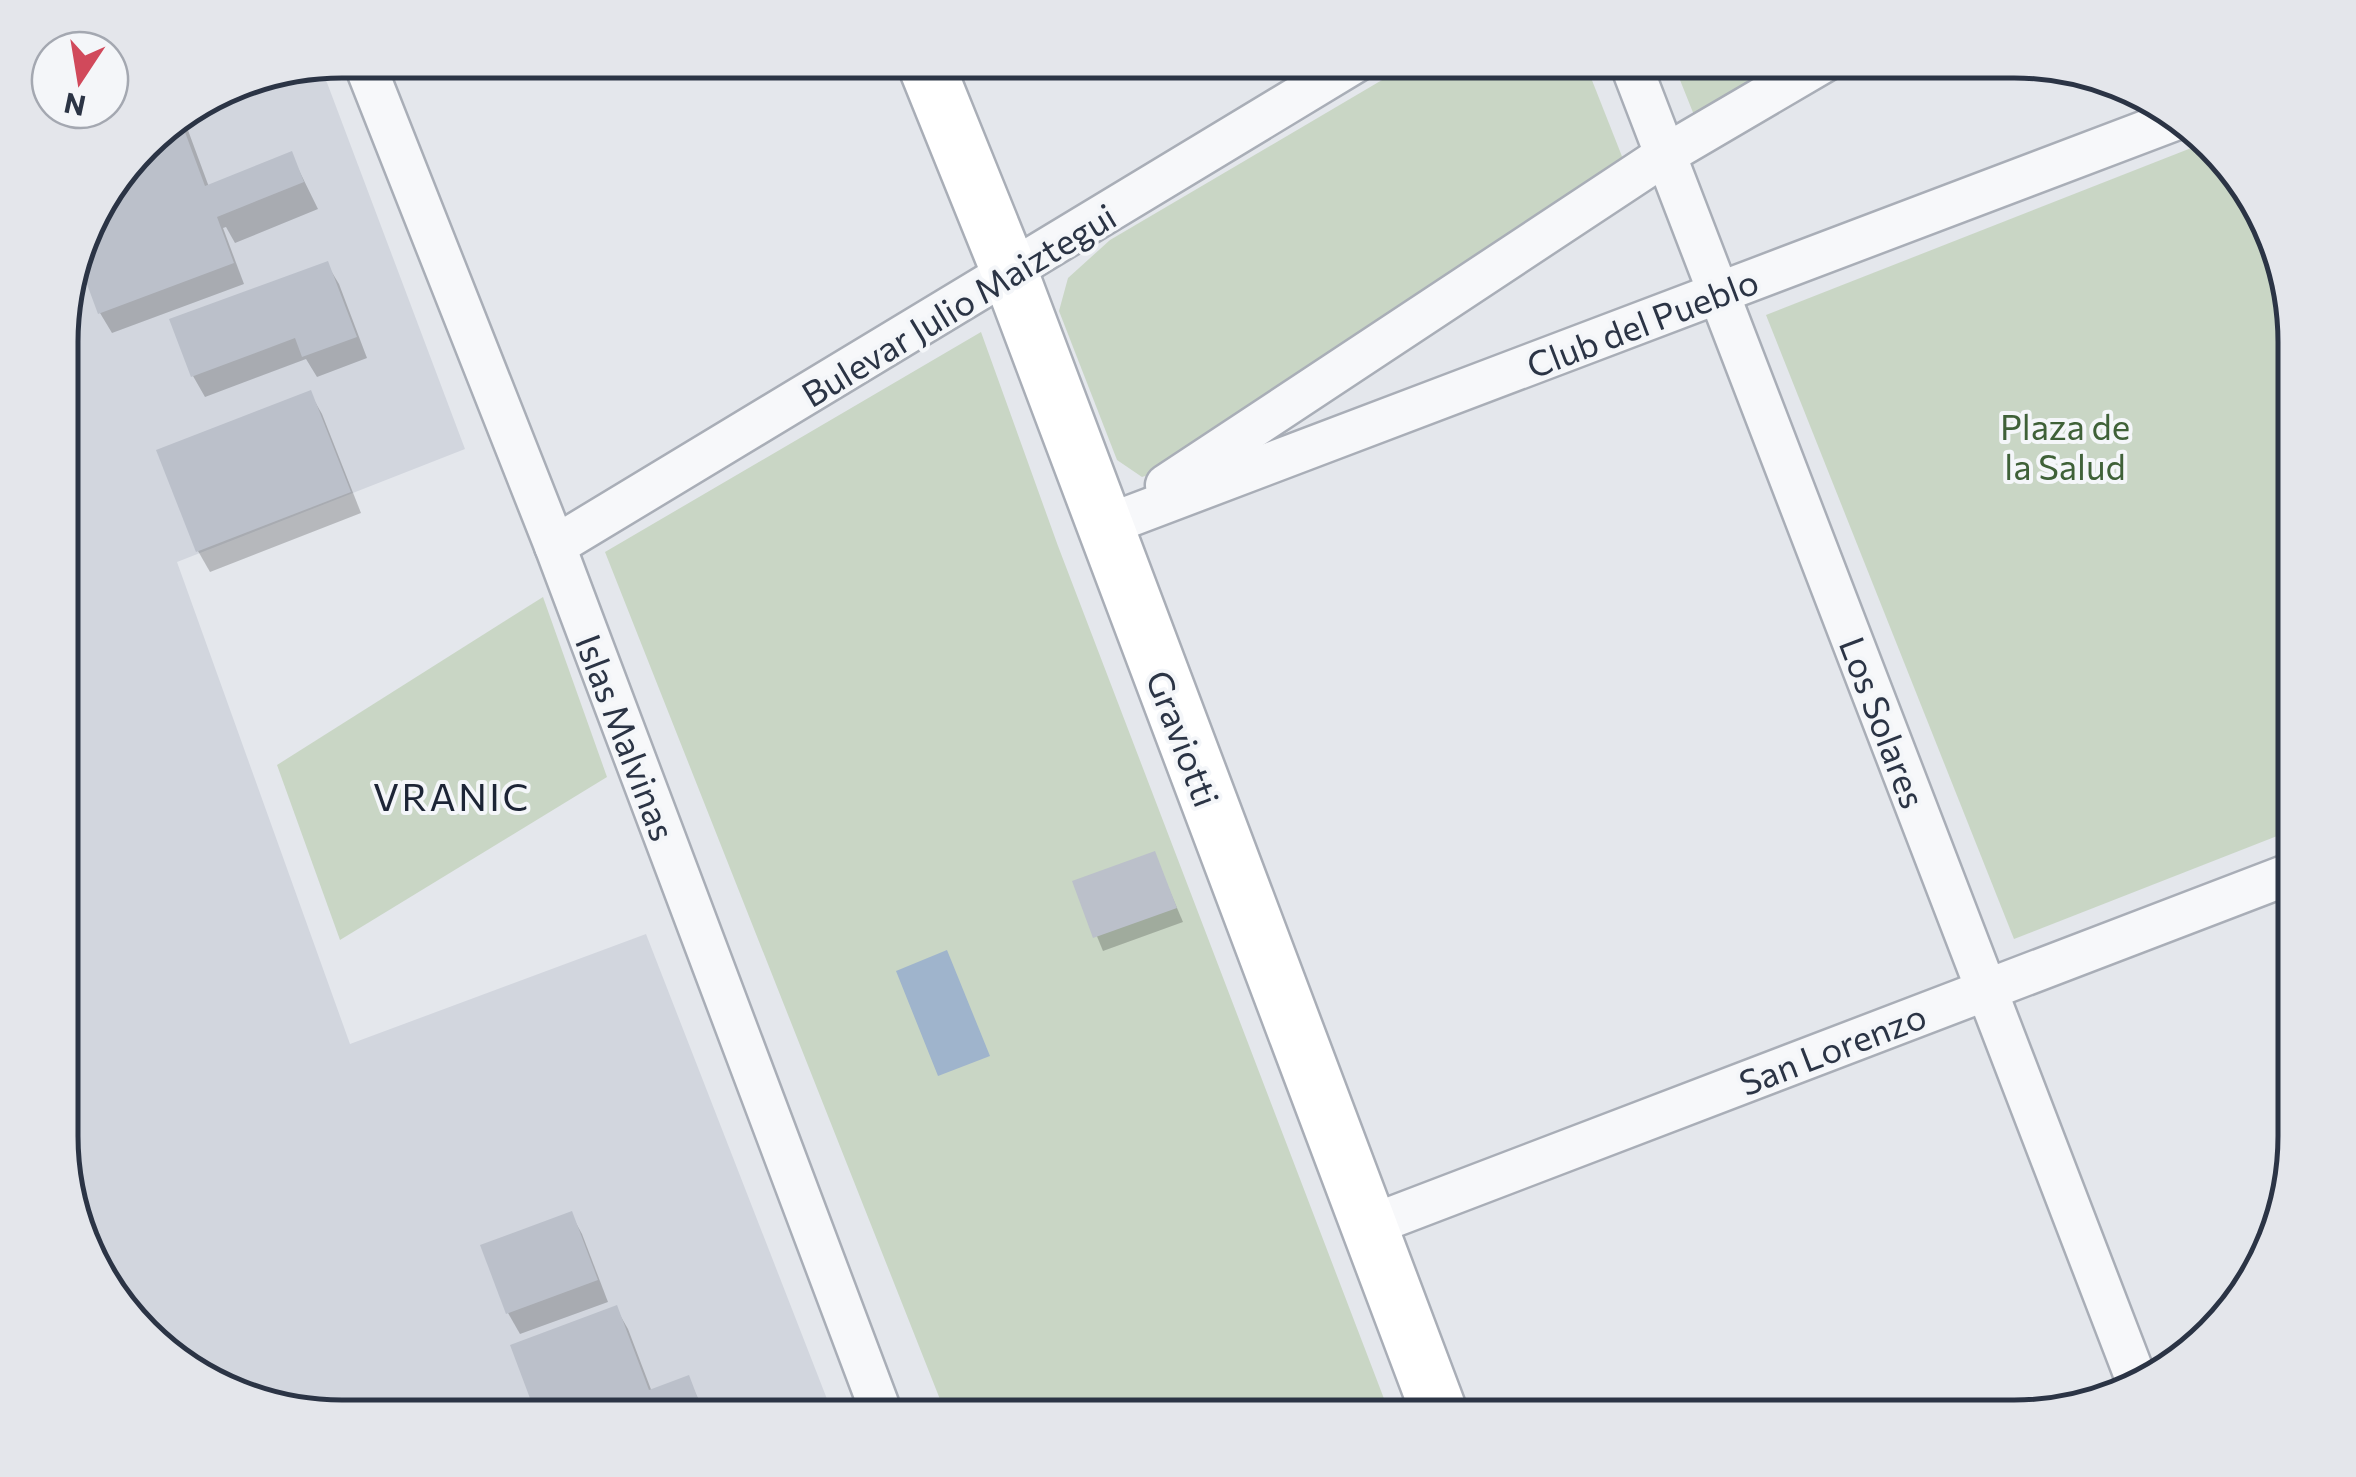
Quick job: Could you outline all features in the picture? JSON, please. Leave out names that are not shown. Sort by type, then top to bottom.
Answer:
[{"type":"street","name":"Islas Malvinas","points":[[370,78],[555,546],[875,1400]]},
{"type":"street","name":"Graviotti","points":[[931,78],[1010,274],[1435,1399]]},
{"type":"street","name":"Bulevar Julio Maiztegui","points":[[555,546],[1330,78]]},
{"type":"street","name":"Los Solares","points":[[1637,78],[2133,1370]]},
{"type":"street","points":[[1104,526],[1665,155],[1796,78]]},
{"type":"street","name":"Club del Pueblo","points":[[1104,526],[2164,124]]},
{"type":"street","name":"San Lorenzo","points":[[1369,1226],[2278,879]]},
{"type":"shaded area","points":[[326,79],[465,449],[177,562],[350,1044],[646,934],[827,1400],[307,1397],[273,1390],[210,1364],[168,1334],[132,1296],[113,1267],[92,1220],[80,1170],[78,1135],[80,307],[98,241],[132,181],[168,143],[210,113],[273,87]]},
{"type":"green space","points":[[1385,78],[1591,78],[1625,164],[1166,469],[1142,477],[1117,460],[1059,311],[1068,278],[1110,240]]},
{"type":"green space","points":[[1679,78],[1767,78],[1696,120]]},
{"type":"green space","name":"Plaza de la Salud","points":[[2193,148],[2213,168],[2243,210],[2258,241],[2269,273],[2278,325],[2278,836],[2014,939],[1766,315]]},
{"type":"green space","points":[[981,332],[1058,546],[1384,1399],[940,1400],[605,552]]},
{"type":"green space","points":[[543,597],[607,777],[340,940],[277,765]]},
{"type":"water","points":[[947,950],[990,1056],[938,1076],[896,971]]},
{"type":"building","points":[[184,130],[205,186],[292,151],[304,182],[217,217],[234,263],[98,314],[86,280],[98,241],[132,181],[181,132]]},
{"type":"building","points":[[328,261],[357,337],[302,357],[295,338],[191,377],[169,319]]},
{"type":"building","points":[[311,390],[351,492],[196,552],[156,450]]},
{"type":"building","points":[[1155,851],[1177,908],[1093,938],[1072,881]]},
{"type":"building","points":[[572,1211],[598,1280],[506,1314],[480,1245]]},
{"type":"building","points":[[617,1305],[649,1390],[689,1375],[698,1400],[531,1400],[510,1345]]},
{"type":"district","name":"VRANIC","points":[[452,795]]}]
